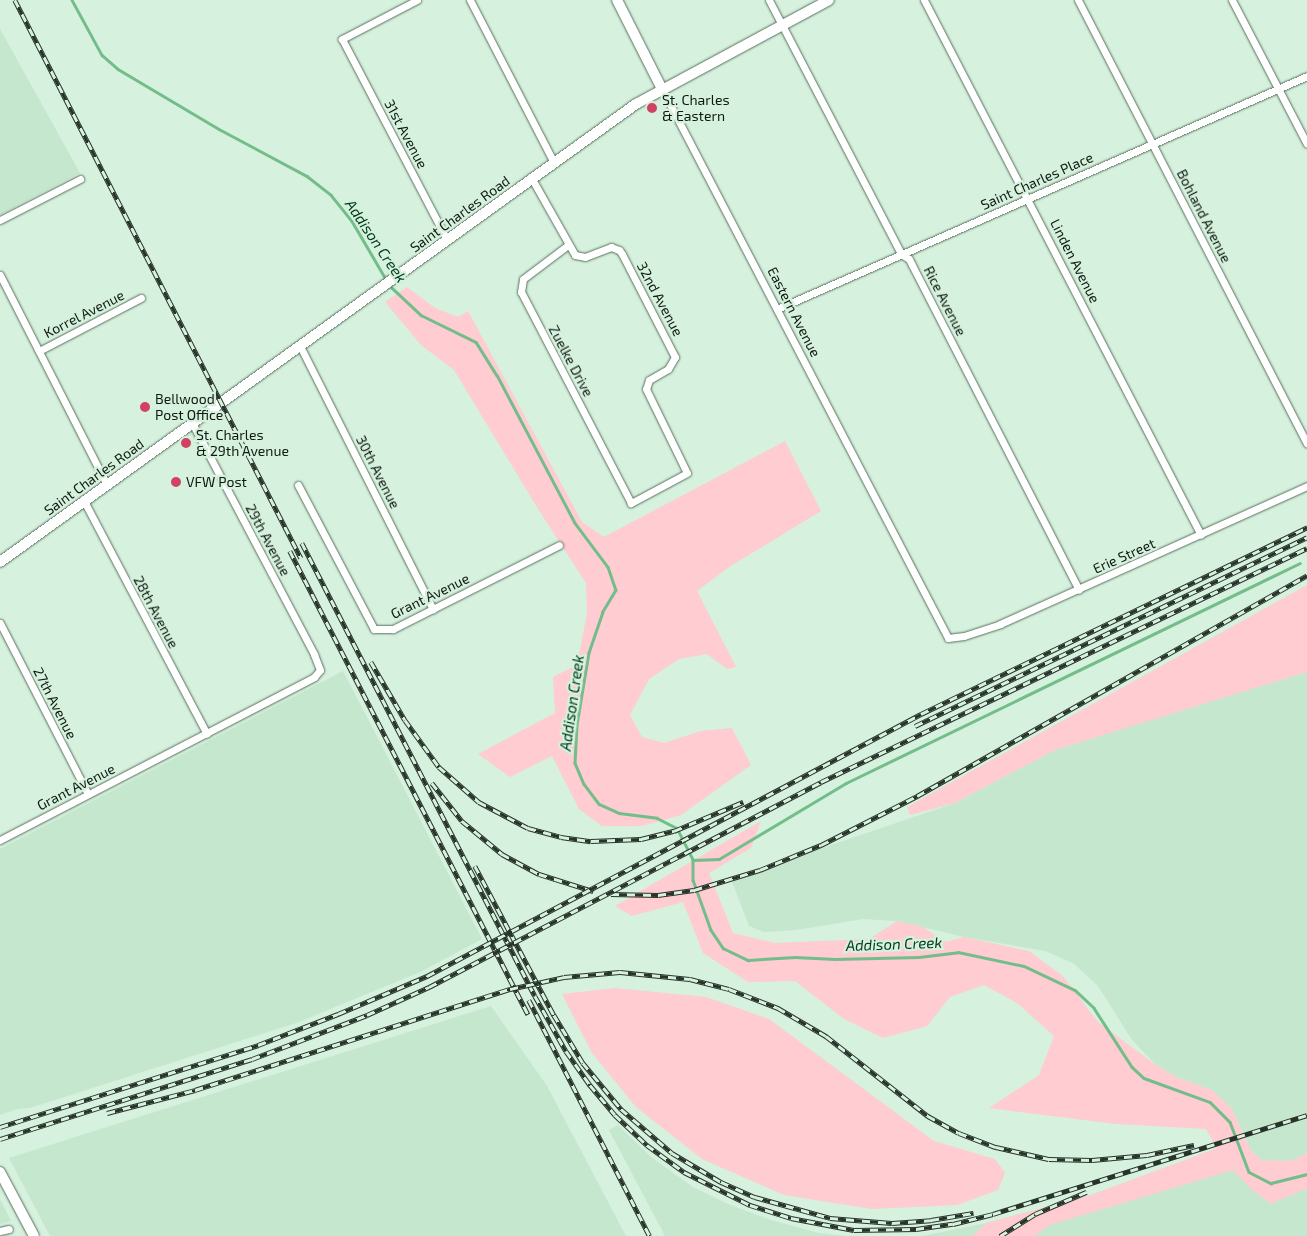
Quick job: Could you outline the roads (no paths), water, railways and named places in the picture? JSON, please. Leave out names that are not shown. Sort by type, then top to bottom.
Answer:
[{"type":"main road","name":"Eastern Avenue","points":[[617,0],[662,89]]},
{"type":"main road","name":"Saint Charles Road","points":[[0,562],[636,104],[829,0]]},
{"type":"main road","points":[[0,1172],[34,1236]]},
{"type":"street","name":"31st Avenue","points":[[416,0],[342,39],[447,240]]},
{"type":"street","points":[[470,0],[554,163]]},
{"type":"street","name":"Rice Avenue","points":[[769,0],[901,254],[909,259],[1079,590]]},
{"type":"street","name":"Linden Avenue","points":[[924,0],[1201,535]]},
{"type":"street","name":"Bohland Avenue","points":[[1078,0],[1307,443]]},
{"type":"street","points":[[1232,0],[1307,144]]},
{"type":"street","name":"Saint Charles Place","points":[[777,309],[1029,200],[1307,76]]},
{"type":"street","name":"Eastern Avenue","points":[[662,89],[948,638]]},
{"type":"street","points":[[0,220],[80,179]]},
{"type":"street","points":[[532,179],[568,245]]},
{"type":"street","name":"32nd Avenue","points":[[568,245],[575,256],[581,258],[606,248],[615,248],[622,254],[675,357],[668,369],[648,380],[646,389],[687,473],[631,503]]},
{"type":"street","name":"Zuelke Drive","points":[[568,245],[523,279],[521,292],[631,503]]},
{"type":"street","points":[[0,275],[106,485]]},
{"type":"street","name":"Korrel Avenue","points":[[39,351],[141,298]]},
{"type":"street","name":"30th Avenue","points":[[300,346],[433,609]]},
{"type":"street","name":"29th Avenue","points":[[192,423],[314,654],[320,670]]},
{"type":"street","name":"Grant Avenue","points":[[298,485],[374,628],[393,629],[559,545]]},
{"type":"street","name":"Erie Street","points":[[948,638],[964,636],[1000,624],[1307,486]]},
{"type":"street","name":"28th Avenue","points":[[84,501],[207,734]]},
{"type":"street","name":"27th Avenue","points":[[0,623],[88,794]]},
{"type":"street","name":"Grant Avenue","points":[[0,840],[207,734],[314,677],[320,670]]},
{"type":"street","points":[[0,1232],[8,1229]]},
{"type":"waterway","name":"Addison Creek","points":[[72,0],[102,55],[118,69],[219,129],[307,176],[331,195],[352,221],[387,281]]},
{"type":"waterway","name":"Addison Creek","points":[[389,285],[421,315],[476,342],[497,375],[575,523],[608,567],[616,590],[603,612],[589,653],[577,725],[575,763],[584,784],[599,804],[619,813],[657,818],[677,828],[693,860],[693,880],[711,930],[723,948],[748,960],[795,957],[835,959],[919,957],[958,952],[1024,966],[1075,990],[1094,1008],[1132,1067],[1144,1078],[1210,1102],[1230,1122],[1249,1172],[1271,1183],[1307,1174]]},
{"type":"waterway","points":[[693,860],[719,859],[846,783],[1300,563]]},
{"type":"railway","points":[[15,0],[301,558]]},
{"type":"railway","points":[[0,1127],[258,1045],[338,1014],[427,976],[921,714],[1307,527]]},
{"type":"railway","points":[[915,726],[1307,537]]},
{"type":"railway","points":[[302,543],[535,996],[566,1051],[590,1085],[615,1115],[647,1145],[684,1172],[750,1205],[791,1218],[854,1230],[916,1229],[953,1224],[993,1214],[1307,1115]]},
{"type":"railway","points":[[0,1139],[252,1059],[367,1015],[429,987],[821,782],[1307,548]]},
{"type":"railway","points":[[290,551],[528,1014]]},
{"type":"railway","points":[[611,894],[658,895],[694,890],[760,870],[821,845],[917,796],[1307,575]]},
{"type":"railway","points":[[371,662],[405,720],[439,767],[479,802],[528,828],[561,837],[591,841],[641,839],[674,831],[743,802]]},
{"type":"railway","points":[[432,783],[462,821],[502,854],[539,874],[593,891]]},
{"type":"railway","points":[[475,866],[554,1015],[583,1063],[621,1109],[672,1153],[721,1182],[755,1197],[830,1218],[892,1223],[931,1220],[973,1213]]},
{"type":"railway","points":[[107,1113],[195,1090],[510,989],[564,977],[620,972],[690,979],[729,989],[778,1008],[826,1036],[928,1116],[959,1133],[996,1147],[1049,1159],[1092,1160],[1147,1155],[1194,1145]]},
{"type":"railway","points":[[529,1000],[650,1236]]},
{"type":"railway","points":[[1000,1236],[1035,1214],[1086,1192]]},
{"type":"place","name":"St. Charles & Eastern","points":[[652,108]]},
{"type":"place","name":"Bellwood Post Office","points":[[145,407]]},
{"type":"place","name":"St. Charles & 29th Avenue","points":[[186,443]]},
{"type":"place","name":"VFW Post","points":[[176,482]]}]
